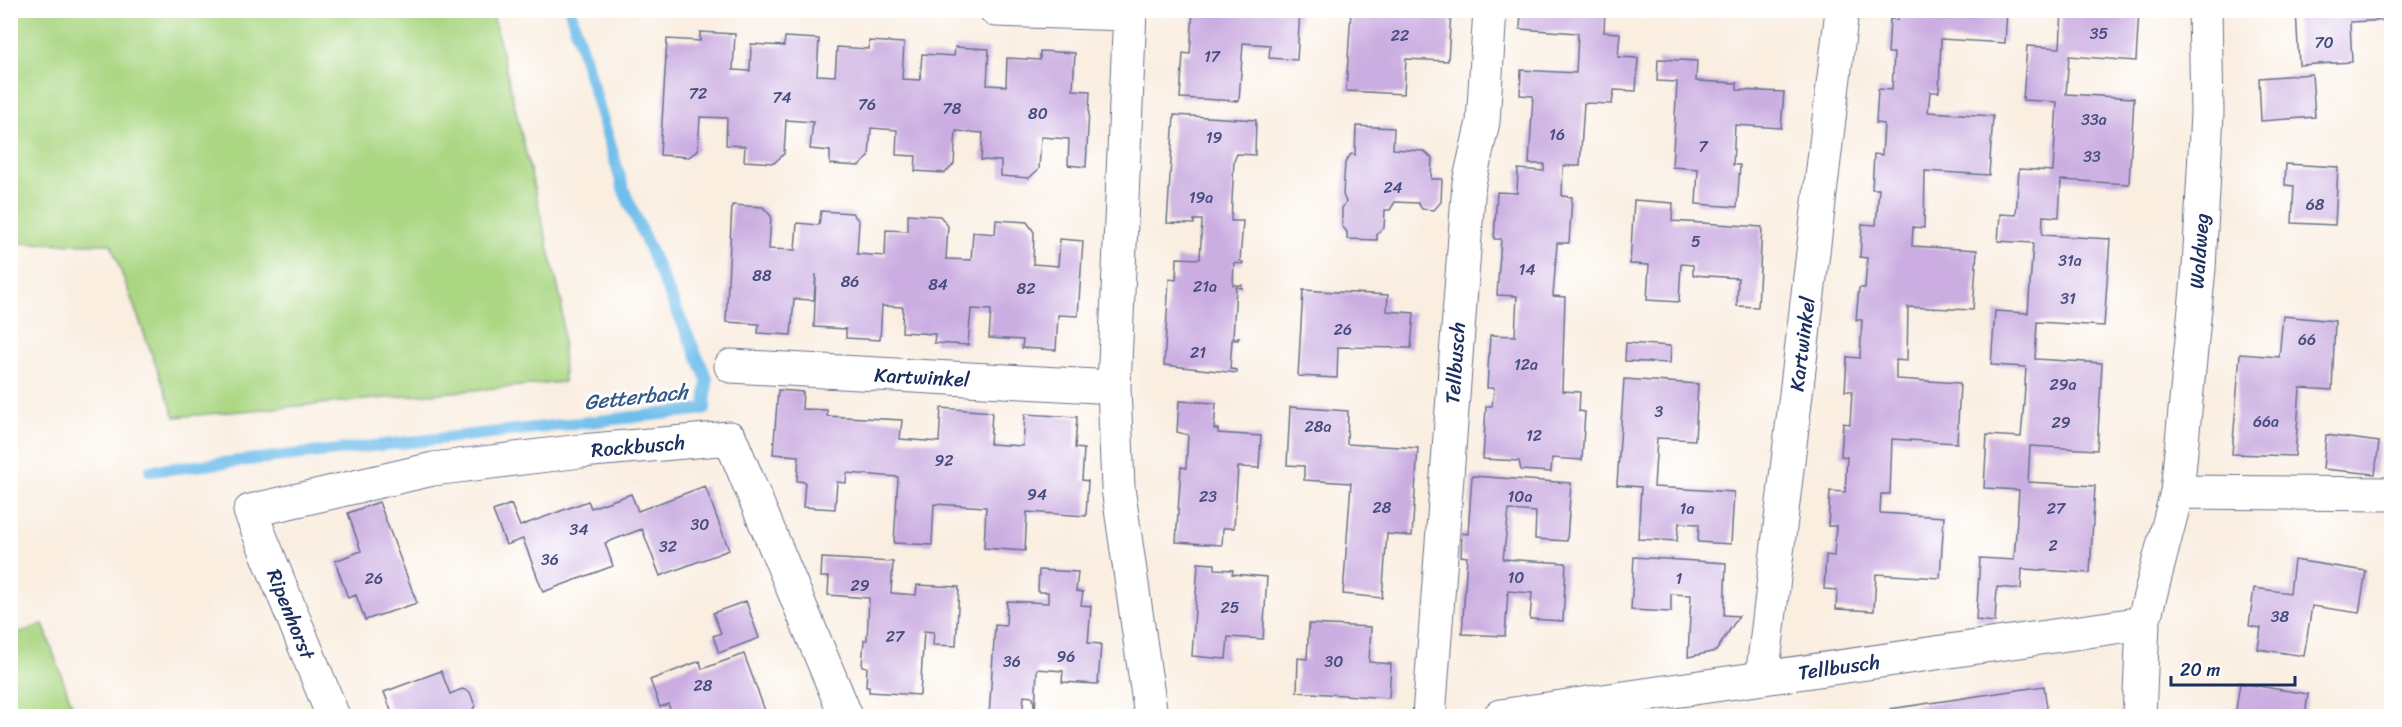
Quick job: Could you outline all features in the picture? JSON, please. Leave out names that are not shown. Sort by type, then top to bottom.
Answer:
[{"type":"street","points":[[996,10],[1129,12],[1114,387],[1118,488],[1151,717]]},
{"type":"street","name":"Tellbusch","points":[[1429,717],[1469,183],[1484,122],[1490,10]]},
{"type":"street","name":"Kartwinkel","points":[[1762,678],[1842,10]]},
{"type":"street","name":"Waldweg","points":[[2139,717],[2143,623],[2177,492],[2199,268],[2207,113],[2205,10]]},
{"type":"street","name":"Kartwinkel","points":[[731,366],[1114,387]]},
{"type":"street","name":"Rockbusch","points":[[250,512],[433,469],[581,451],[730,438],[846,717]]},
{"type":"street","points":[[2177,492],[2391,494]]},
{"type":"street","name":"Ripenhorst","points":[[250,512],[333,717]]},
{"type":"street","name":"Tellbusch","points":[[1500,717],[2143,623]]},
{"type":"green space","points":[[11,10],[492,11],[562,304],[564,382],[175,417],[111,244],[11,243]]},
{"type":"green space","points":[[43,624],[76,716],[11,716],[11,636]]},
{"type":"building","points":[[1193,10],[1300,10],[1297,60],[1269,58],[1270,45],[1243,43],[1239,101],[1180,98],[1183,53],[1190,54]]},
{"type":"building","points":[[1351,10],[1451,11],[1448,61],[1406,59],[1404,94],[1346,91]]},
{"type":"building","points":[[1521,10],[1605,10],[1604,32],[1620,33],[1618,57],[1638,58],[1636,91],[1614,90],[1612,104],[1584,103],[1580,166],[1563,166],[1562,196],[1572,197],[1569,243],[1557,243],[1553,296],[1565,297],[1562,391],[1580,392],[1579,411],[1585,412],[1582,460],[1552,458],[1551,472],[1521,470],[1519,461],[1483,459],[1486,406],[1492,406],[1494,388],[1487,388],[1490,335],[1515,336],[1517,296],[1497,295],[1501,239],[1494,239],[1497,192],[1517,193],[1518,169],[1544,171],[1544,164],[1529,164],[1533,96],[1520,95],[1521,70],[1576,73],[1578,33],[1520,29]]},
{"type":"building","points":[[1898,10],[2007,10],[2005,43],[1941,39],[1939,92],[1930,92],[1928,112],[1993,116],[1989,175],[1925,171],[1924,228],[1913,227],[1912,246],[1977,250],[1973,310],[1908,307],[1907,361],[1896,360],[1896,379],[1960,383],[1957,443],[1892,439],[1890,494],[1881,494],[1880,513],[1944,517],[1940,578],[1876,574],[1874,611],[1836,609],[1837,590],[1824,589],[1826,555],[1834,556],[1836,526],[1828,526],[1830,491],[1845,492],[1847,457],[1841,456],[1843,423],[1850,424],[1852,391],[1845,391],[1847,357],[1860,358],[1862,320],[1856,320],[1859,288],[1865,288],[1867,258],[1860,257],[1862,224],[1876,225],[1879,189],[1872,189],[1874,154],[1882,155],[1884,124],[1876,123],[1878,89],[1892,90],[1894,53],[1888,53],[1890,19],[1898,20]]},
{"type":"building","points":[[2062,10],[2139,10],[2136,61],[2069,56],[2066,94],[2134,98],[2129,184],[2061,180],[2059,217],[2043,216],[2042,235],[2110,239],[2104,326],[2037,322],[2035,359],[2102,363],[2097,450],[2030,446],[2028,482],[2095,486],[2090,573],[2022,569],[2021,589],[1997,587],[1995,622],[1976,620],[1980,558],[2014,560],[2019,490],[1984,488],[1987,435],[2021,437],[2024,402],[2026,367],[1991,365],[1995,311],[2028,313],[2033,243],[1998,241],[2000,214],[2016,215],[2019,169],[2053,171],[2057,102],[2023,100],[2027,46],[2060,48]]},
{"type":"building","points":[[2296,10],[2388,10],[2388,20],[2350,22],[2352,62],[2299,65]]},
{"type":"building","points":[[700,32],[735,34],[733,70],[750,71],[751,44],[784,46],[785,37],[819,39],[817,75],[835,76],[837,47],[869,49],[869,41],[904,43],[902,79],[920,80],[922,54],[954,56],[955,47],[989,49],[987,85],[1006,86],[1007,58],[1040,60],[1040,51],[1075,53],[1073,90],[1090,91],[1086,167],[1068,165],[1069,139],[1041,137],[1039,169],[1029,178],[1001,176],[1001,161],[981,160],[983,133],[956,131],[954,164],[945,173],[915,171],[916,156],[896,155],[897,130],[871,128],[869,157],[859,166],[830,164],[830,151],[810,149],[813,122],[786,120],[784,154],[774,163],[744,161],[745,146],[726,145],[727,118],[700,117],[698,150],[689,157],[660,155],[667,39],[700,41]]},
{"type":"building","points":[[1658,59],[1697,61],[1696,81],[1737,83],[1737,90],[1784,92],[1781,128],[1735,125],[1733,165],[1740,165],[1737,207],[1696,204],[1698,169],[1672,167],[1677,82],[1657,81]]},
{"type":"building","points":[[2312,74],[2315,117],[2261,121],[2259,78]]},
{"type":"building","points":[[1174,115],[1256,120],[1255,155],[1237,154],[1234,161],[1231,221],[1243,221],[1240,261],[1243,264],[1234,263],[1233,285],[1242,285],[1242,288],[1236,287],[1233,338],[1239,338],[1232,340],[1230,369],[1237,370],[1237,373],[1164,365],[1169,279],[1176,280],[1177,258],[1200,259],[1202,220],[1194,220],[1194,224],[1167,223]]},
{"type":"building","points":[[1356,126],[1394,128],[1393,149],[1424,151],[1432,158],[1431,179],[1442,179],[1441,202],[1434,210],[1422,209],[1418,203],[1395,202],[1390,210],[1385,210],[1384,228],[1377,233],[1377,240],[1347,239],[1347,232],[1342,226],[1342,208],[1346,202],[1343,195],[1345,163],[1351,154],[1355,155]]},
{"type":"building","points":[[2286,164],[2338,167],[2335,225],[2292,223],[2294,186],[2285,185]]},
{"type":"building","points":[[1634,200],[1673,203],[1672,221],[1762,227],[1758,307],[1737,306],[1738,278],[1693,275],[1693,265],[1681,264],[1679,302],[1647,300],[1649,265],[1630,264]]},
{"type":"building","points":[[732,205],[763,207],[771,216],[769,249],[795,250],[797,223],[819,225],[821,211],[852,213],[859,221],[857,254],[885,256],[886,230],[908,231],[908,214],[940,216],[948,226],[946,259],[971,260],[973,232],[995,234],[996,220],[1027,222],[1034,232],[1033,264],[1058,266],[1060,239],[1083,241],[1078,316],[1058,315],[1056,350],[1022,348],[1023,340],[989,338],[991,310],[971,309],[968,345],[934,343],[935,334],[902,332],[903,307],[882,306],[880,340],[846,338],[846,329],[814,327],[816,274],[814,300],[794,299],[791,335],[758,333],[759,324],[726,322]]},
{"type":"building","points":[[1303,290],[1388,295],[1387,311],[1414,313],[1411,348],[1338,347],[1337,378],[1298,376]]},
{"type":"building","points":[[2283,316],[2335,321],[2332,390],[2300,388],[2295,456],[2232,454],[2240,354],[2279,357]]},
{"type":"building","points":[[1626,343],[1671,346],[1670,363],[1625,361]]},
{"type":"building","points":[[1624,379],[1698,384],[1695,440],[1657,438],[1654,487],[1734,492],[1731,544],[1698,542],[1699,524],[1679,523],[1677,541],[1638,539],[1641,487],[1617,485]]},
{"type":"building","points":[[778,390],[803,392],[802,409],[827,410],[827,416],[902,420],[900,439],[939,442],[941,408],[992,412],[990,444],[1023,446],[1025,414],[1077,417],[1075,448],[1084,449],[1082,480],[1088,481],[1086,516],[1027,512],[1025,551],[984,548],[986,507],[934,504],[932,545],[894,543],[898,477],[847,473],[846,483],[837,482],[835,509],[803,507],[805,482],[797,481],[799,456],[773,454]]},
{"type":"building","points":[[1179,401],[1216,403],[1214,429],[1218,429],[1218,433],[1261,436],[1259,468],[1238,467],[1234,528],[1223,528],[1222,545],[1176,542],[1181,467],[1186,468],[1188,435],[1177,432]]},
{"type":"building","points":[[1290,407],[1348,411],[1347,444],[1418,448],[1412,536],[1387,534],[1382,598],[1343,594],[1351,483],[1304,480],[1304,466],[1287,465]]},
{"type":"building","points":[[2326,435],[2379,442],[2375,474],[2323,469]]},
{"type":"building","points":[[1472,476],[1571,483],[1567,541],[1535,539],[1536,512],[1509,510],[1503,559],[1566,563],[1563,621],[1530,619],[1532,593],[1508,591],[1505,636],[1462,634],[1467,557],[1461,556],[1462,533],[1468,534]]},
{"type":"building","points":[[705,486],[729,550],[660,576],[642,529],[605,543],[613,566],[543,592],[523,539],[506,545],[493,511],[511,504],[520,526],[588,501],[591,508],[631,494],[638,511]]},
{"type":"building","points":[[379,502],[417,603],[365,620],[356,595],[348,598],[335,561],[361,551],[348,513]]},
{"type":"building","points":[[1634,557],[1726,563],[1724,615],[1739,616],[1716,651],[1688,657],[1691,595],[1671,594],[1671,612],[1631,610]]},
{"type":"building","points":[[822,558],[893,562],[891,593],[916,595],[917,585],[959,587],[956,646],[933,645],[934,632],[924,631],[920,695],[869,692],[869,687],[866,687],[867,667],[862,666],[864,640],[867,640],[869,598],[828,595],[829,577],[821,577]]},
{"type":"building","points":[[2294,560],[2366,571],[2359,613],[2312,606],[2304,656],[2258,649],[2261,628],[2249,626],[2254,588],[2290,593]]},
{"type":"building","points":[[1198,563],[1215,564],[1215,569],[1233,570],[1232,574],[1267,577],[1263,639],[1228,637],[1226,659],[1192,656]]},
{"type":"building","points":[[1039,570],[1078,572],[1076,591],[1083,592],[1081,605],[1091,606],[1088,643],[1101,644],[1098,684],[1062,682],[1063,671],[1037,669],[1035,712],[1033,697],[1024,696],[1022,716],[989,716],[995,625],[1006,626],[1007,601],[1048,603],[1048,592],[1038,592]]},
{"type":"building","points":[[746,601],[759,638],[719,653],[713,636],[721,633],[713,613]]},
{"type":"building","points":[[1309,624],[1371,627],[1369,662],[1391,664],[1389,698],[1297,692],[1298,658],[1307,659]]},
{"type":"building","points":[[744,654],[767,716],[695,716],[693,713],[673,716],[668,704],[660,707],[650,680],[700,661],[702,669]]},
{"type":"building","points":[[441,671],[450,694],[462,689],[470,692],[475,706],[469,716],[393,716],[384,692]]},
{"type":"building","points":[[2240,683],[2308,694],[2305,716],[2235,716]]},
{"type":"building","points":[[2044,686],[2048,716],[1891,716],[1890,709]]},
{"type":"waterway","name":"Getterbach","points":[[150,471],[705,409],[707,379],[624,191],[570,10]]}]
